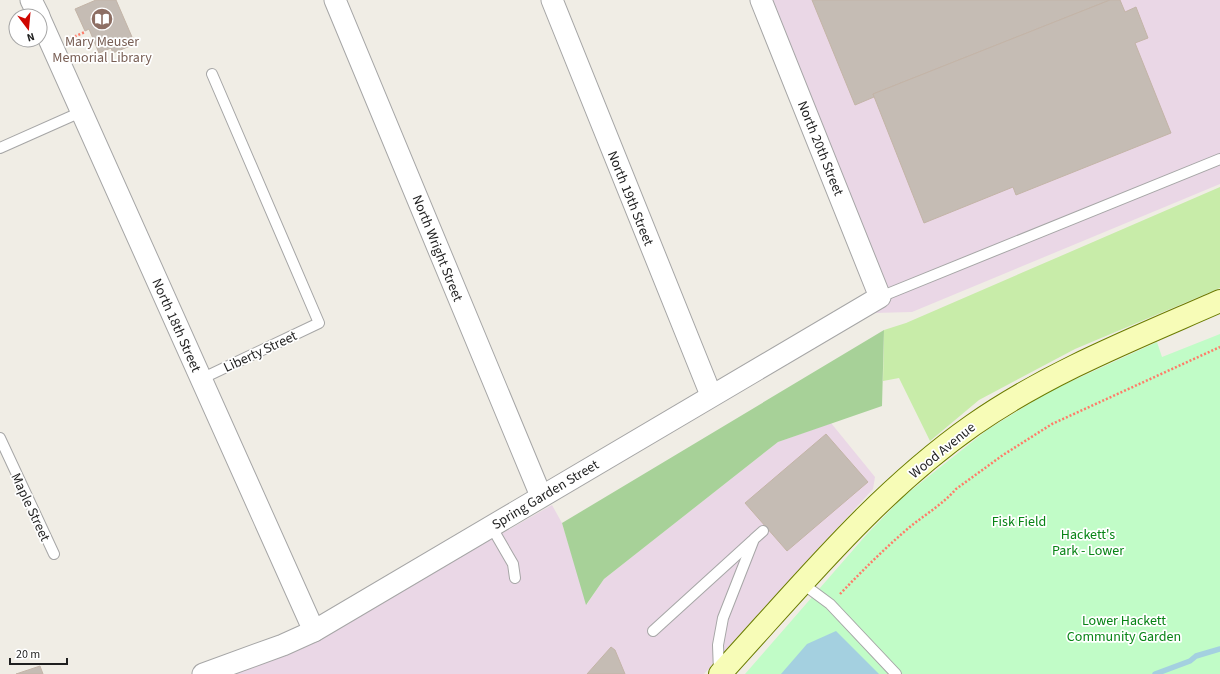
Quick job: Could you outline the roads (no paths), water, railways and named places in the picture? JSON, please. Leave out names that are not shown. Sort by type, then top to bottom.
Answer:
[{"type":"main road","name":"Wood Avenue","points":[[719,674],[862,520],[894,489],[973,425],[1053,376],[1220,301]]},
{"type":"street","name":"North Wright Street","points":[[335,0],[541,496]]},
{"type":"street","name":"North 19th Street","points":[[552,0],[711,395]]},
{"type":"street","name":"North 20th Street","points":[[761,0],[880,297]]},
{"type":"street","name":"North 18th Street","points":[[48,37],[314,631]]},
{"type":"street","name":"Spring Garden Street","points":[[203,674],[283,645],[314,631],[711,395],[880,297]]},
{"type":"lane","name":"Liberty Street","points":[[201,379],[319,323],[212,74]]},
{"type":"lane","points":[[0,148],[81,112]]},
{"type":"lane","points":[[880,297],[1220,159]]},
{"type":"lane","name":"Maple Street","points":[[0,438],[54,554]]},
{"type":"lane","points":[[491,526],[513,564],[515,578]]},
{"type":"lane","points":[[653,631],[763,531]]},
{"type":"lane","points":[[719,674],[718,645],[724,618],[754,539]]},
{"type":"lane","points":[[803,584],[830,604],[896,674]]},
{"type":"water","points":[[836,631],[879,674],[781,674],[807,644]]},
{"type":"waterway","points":[[1155,674],[1190,661],[1196,656],[1220,649]]},
{"type":"place","name":"Mary Meuser Memorial Library","points":[[102,19]]},
{"type":"park label","name":"Fisk Field","points":[[1019,521]]},
{"type":"park label","name":"Hackett's Park - Lower","points":[[1088,542]]},
{"type":"park label","name":"Lower Hackett Community Garden","points":[[1124,628]]}]
